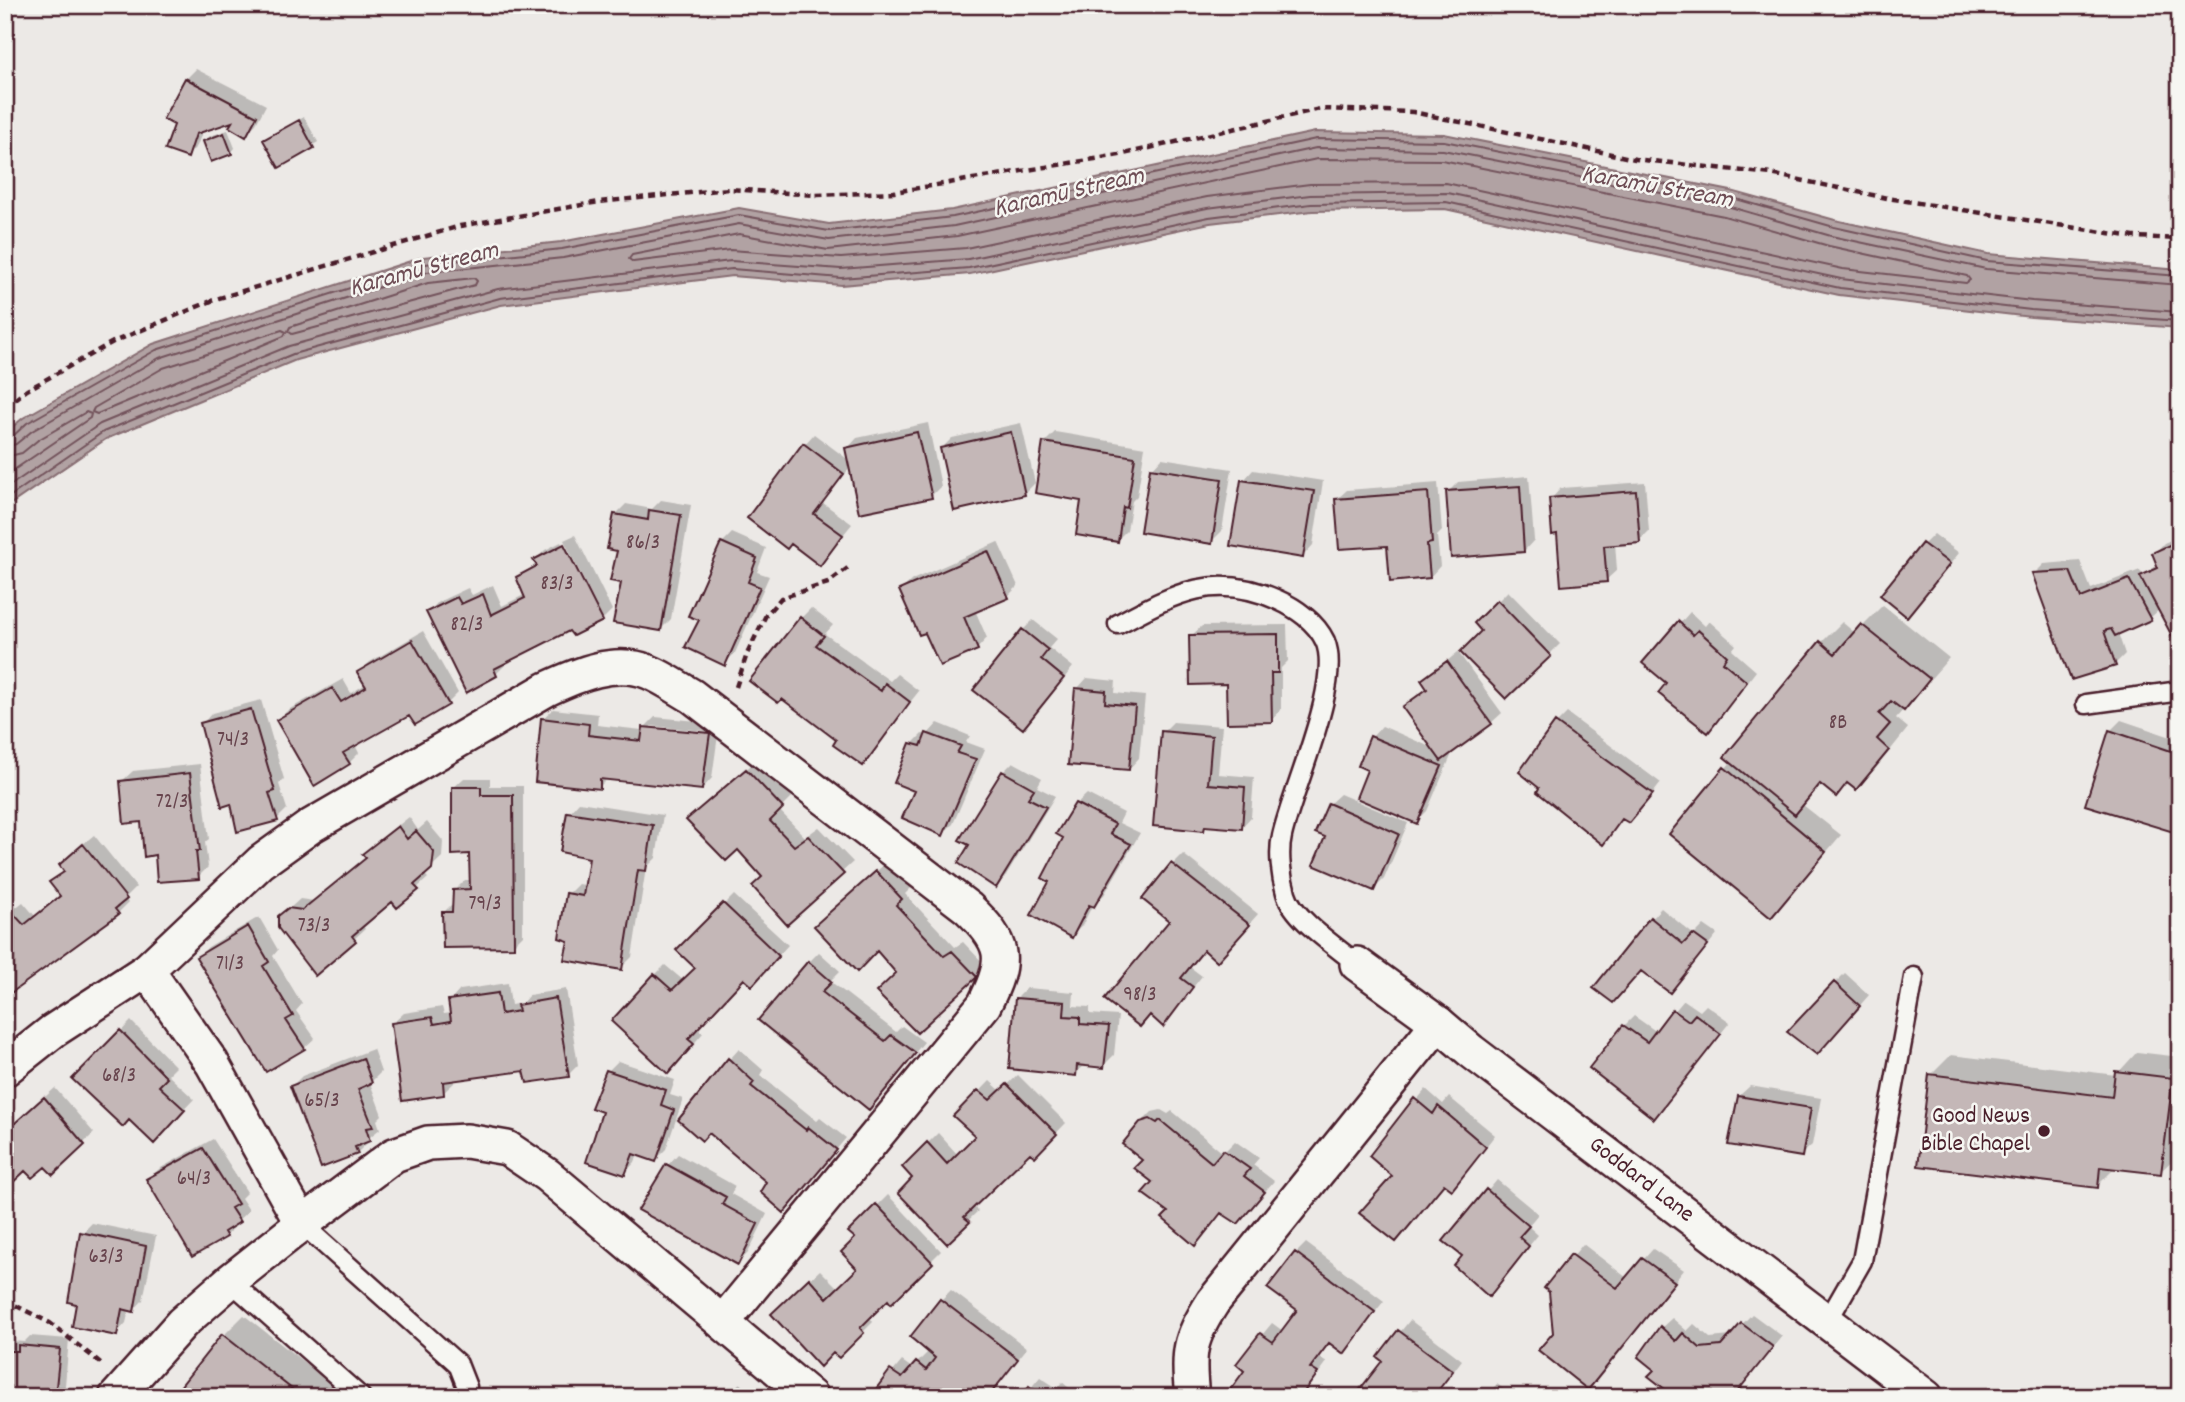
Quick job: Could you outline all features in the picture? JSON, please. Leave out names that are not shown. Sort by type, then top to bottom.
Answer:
[{"type":"street","points":[[5,1069],[53,1031],[147,970],[261,862],[311,826],[547,689],[579,674],[612,667],[646,671],[692,696],[968,908],[989,928],[1000,953],[998,978],[984,1005],[723,1322]]},
{"type":"street","name":"Goddard Lane","points":[[1357,964],[1438,1023],[1926,1397]]},
{"type":"street","points":[[147,970],[212,1063],[302,1224]]},
{"type":"street","points":[[1192,1397],[1188,1364],[1196,1329],[1213,1302],[1438,1023]]},
{"type":"street","points":[[121,1390],[182,1324],[230,1281],[394,1155],[428,1143],[467,1140],[507,1148],[547,1175],[811,1397]]},
{"type":"lane","points":[[1118,624],[1163,600],[1193,589],[1225,586],[1268,595],[1295,608],[1312,624],[1325,642],[1329,673],[1282,838],[1282,870],[1287,897],[1304,920],[1357,964]]},
{"type":"lane","points":[[2086,704],[2180,691]]},
{"type":"lane","points":[[1827,1322],[1862,1261],[1914,977]]},
{"type":"lane","points":[[302,1224],[458,1364],[467,1387],[465,1397]]},
{"type":"lane","points":[[230,1281],[361,1397]]},
{"type":"path","points":[[5,407],[27,390],[113,342],[216,299],[460,226],[598,202],[729,189],[817,195],[894,192],[1119,155],[1320,109],[1413,112],[1635,159],[1771,174],[1915,202],[2134,237],[2180,239]]},
{"type":"path","points":[[725,721],[747,654],[766,615],[781,598],[828,583],[849,567]]},
{"type":"path","points":[[5,1300],[50,1323],[121,1390]]},
{"type":"water","name":"Karamū Stream","points":[[1315,132],[1444,134],[1731,191],[1835,220],[1988,254],[2180,270],[2180,328],[2031,317],[1839,295],[1445,209],[1312,211],[1210,223],[970,274],[841,285],[732,276],[501,305],[296,360],[106,439],[5,508],[5,433],[23,418],[153,344],[423,257],[561,242],[739,208],[829,224],[952,210]]},
{"type":"building","points":[[185,78],[257,116],[246,137],[229,127],[232,122],[196,134],[188,158],[165,150],[174,125],[163,119]]},
{"type":"building","points":[[299,120],[314,148],[279,168],[263,140]]},
{"type":"building","points":[[224,133],[232,154],[211,162],[203,141]]},
{"type":"building","points":[[917,432],[932,498],[859,513],[845,448]]},
{"type":"building","points":[[1011,432],[1025,495],[954,511],[940,448]]},
{"type":"building","points":[[1043,442],[1135,457],[1127,508],[1123,507],[1118,542],[1076,535],[1081,501],[1035,493]]},
{"type":"building","points":[[803,443],[844,474],[814,514],[843,535],[820,566],[791,544],[787,549],[747,518]]},
{"type":"building","points":[[1150,468],[1222,479],[1212,544],[1140,532]]},
{"type":"building","points":[[1241,480],[1314,491],[1303,558],[1230,546]]},
{"type":"building","points":[[1520,486],[1524,552],[1451,558],[1446,491]]},
{"type":"building","points":[[1636,491],[1640,543],[1604,546],[1607,582],[1561,586],[1557,534],[1552,535],[1549,498]]},
{"type":"building","points":[[1428,492],[1432,543],[1427,544],[1430,578],[1390,582],[1387,546],[1339,549],[1335,499]]},
{"type":"building","points":[[649,510],[681,515],[661,631],[613,623],[621,583],[610,581],[617,551],[607,549],[614,514],[648,520]]},
{"type":"building","points":[[2180,540],[2180,651],[2140,576],[2158,568],[2152,553]]},
{"type":"building","points":[[721,542],[757,558],[748,582],[760,587],[725,666],[685,647],[699,620],[688,616]]},
{"type":"building","points":[[1922,543],[1950,564],[1907,617],[1880,595]]},
{"type":"building","points":[[564,544],[603,621],[573,636],[569,631],[494,669],[497,676],[466,693],[426,612],[457,597],[461,604],[483,594],[491,615],[525,598],[516,577],[537,566],[533,560]]},
{"type":"building","points":[[988,551],[1009,598],[964,617],[978,650],[940,666],[925,633],[919,635],[899,590]]},
{"type":"building","points":[[2070,571],[2081,598],[2129,579],[2151,620],[2115,636],[2111,629],[2104,631],[2116,666],[2071,680],[2032,573]]},
{"type":"building","points":[[1497,600],[1551,656],[1506,699],[1460,652],[1481,631],[1474,623]]},
{"type":"building","points":[[800,617],[824,636],[816,645],[881,691],[885,683],[910,702],[863,766],[833,745],[836,740],[782,699],[778,703],[749,681]]},
{"type":"building","points":[[1678,621],[1693,635],[1698,630],[1727,656],[1723,662],[1747,682],[1708,733],[1658,693],[1666,683],[1642,663]]},
{"type":"building","points":[[1861,624],[1930,679],[1904,711],[1891,701],[1879,714],[1890,724],[1877,739],[1889,750],[1856,790],[1847,783],[1836,797],[1820,784],[1795,815],[1724,757],[1820,641],[1835,654]]},
{"type":"building","points":[[1022,629],[1048,650],[1041,659],[1064,678],[1023,729],[973,690]]},
{"type":"building","points":[[1278,634],[1278,673],[1271,673],[1272,722],[1227,723],[1226,684],[1190,685],[1189,635]]},
{"type":"building","points":[[412,640],[449,705],[415,725],[409,716],[343,753],[350,764],[314,786],[276,720],[332,688],[341,702],[366,687],[357,672]]},
{"type":"building","points":[[1447,661],[1492,724],[1441,761],[1402,707],[1427,689],[1421,680]]},
{"type":"building","points":[[1075,688],[1106,691],[1105,703],[1135,706],[1129,770],[1068,765]]},
{"type":"building","points":[[251,709],[275,791],[269,793],[278,821],[237,832],[231,804],[222,807],[200,723]]},
{"type":"building","points":[[541,718],[589,724],[588,735],[641,741],[643,727],[710,733],[702,790],[600,779],[600,789],[535,782]]},
{"type":"building","points":[[1555,722],[1653,794],[1629,823],[1622,819],[1603,845],[1537,792],[1539,788],[1519,772]]},
{"type":"building","points":[[2109,730],[2180,754],[2180,834],[2085,805]]},
{"type":"building","points":[[1161,731],[1212,736],[1208,784],[1245,787],[1242,829],[1205,826],[1204,831],[1153,826]]},
{"type":"building","points":[[926,733],[961,746],[957,753],[976,759],[943,836],[902,818],[914,791],[894,783],[910,743],[921,746]]},
{"type":"building","points":[[1370,736],[1442,766],[1417,824],[1356,798],[1367,770],[1358,766]]},
{"type":"building","points":[[1724,767],[1826,852],[1771,918],[1669,834]]},
{"type":"building","points":[[746,769],[783,808],[770,821],[794,846],[808,836],[844,874],[787,925],[752,886],[762,877],[738,850],[726,861],[686,820]]},
{"type":"building","points":[[1002,771],[1034,789],[1028,798],[1046,807],[996,888],[958,863],[969,845],[959,840]]},
{"type":"building","points":[[190,773],[200,851],[196,851],[199,879],[157,882],[155,855],[144,857],[141,822],[124,824],[120,781]]},
{"type":"building","points":[[452,787],[481,787],[481,795],[513,795],[514,947],[443,948],[442,912],[452,912],[453,890],[470,889],[469,854],[452,855]]},
{"type":"building","points":[[1075,803],[1115,824],[1110,834],[1131,844],[1094,907],[1089,905],[1072,938],[1031,915],[1049,882],[1042,878],[1063,838],[1056,834]]},
{"type":"building","points":[[1328,803],[1399,834],[1374,891],[1313,865],[1325,837],[1315,833]]},
{"type":"building","points":[[567,812],[653,825],[646,871],[638,870],[622,970],[564,960],[568,941],[559,938],[566,893],[583,896],[589,858],[560,852]]},
{"type":"building","points":[[398,826],[407,839],[416,831],[434,852],[432,869],[414,885],[419,890],[397,908],[392,902],[352,936],[356,941],[315,976],[278,928],[278,916],[288,908],[302,910],[366,858],[362,854]]},
{"type":"building","points":[[83,844],[127,899],[115,909],[119,914],[11,993],[5,986],[5,916],[11,911],[24,925],[60,896],[49,882],[64,872],[59,865]]},
{"type":"building","points":[[1171,863],[1250,925],[1217,962],[1204,950],[1181,978],[1193,987],[1163,1027],[1150,1015],[1140,1027],[1104,999],[1169,921],[1142,899]]},
{"type":"building","points":[[876,871],[902,899],[896,905],[944,956],[952,951],[977,977],[917,1033],[876,992],[896,973],[877,951],[857,972],[814,926]]},
{"type":"building","points":[[723,903],[779,956],[752,986],[744,979],[688,1039],[694,1044],[668,1074],[611,1021],[654,974],[672,990],[695,968],[676,950]]},
{"type":"building","points":[[1650,917],[1683,944],[1693,934],[1708,945],[1670,993],[1641,971],[1613,1003],[1593,988]]},
{"type":"building","points":[[248,926],[269,962],[263,966],[293,1016],[286,1020],[305,1049],[266,1072],[196,957]]},
{"type":"building","points":[[808,961],[832,982],[822,992],[885,1041],[891,1035],[916,1053],[869,1110],[758,1020]]},
{"type":"building","points":[[1834,982],[1860,1006],[1817,1055],[1787,1032]]},
{"type":"building","points":[[498,993],[501,1014],[519,1011],[517,1005],[556,998],[569,1077],[527,1083],[524,1071],[443,1082],[444,1095],[402,1101],[391,1023],[432,1017],[434,1024],[451,1021],[448,1000]]},
{"type":"building","points":[[1015,998],[1065,1002],[1064,1016],[1080,1017],[1080,1024],[1109,1026],[1104,1068],[1077,1065],[1076,1076],[1009,1069]]},
{"type":"building","points":[[1672,1009],[1689,1021],[1695,1014],[1721,1034],[1654,1119],[1589,1068],[1623,1025],[1647,1042]]},
{"type":"building","points":[[120,1030],[167,1078],[159,1086],[185,1110],[154,1144],[129,1120],[123,1127],[72,1079]]},
{"type":"building","points":[[363,1058],[372,1083],[358,1089],[373,1127],[366,1128],[370,1141],[355,1147],[358,1154],[321,1168],[290,1086]]},
{"type":"building","points":[[728,1058],[754,1082],[751,1086],[806,1130],[808,1127],[837,1150],[784,1213],[760,1192],[766,1182],[709,1133],[702,1141],[678,1120]]},
{"type":"building","points":[[606,1070],[666,1090],[661,1105],[674,1110],[656,1162],[633,1154],[625,1175],[586,1162],[602,1112],[591,1108]]},
{"type":"building","name":"Good News Bible Chapel","points":[[2115,1071],[2173,1078],[2161,1174],[2100,1167],[2098,1188],[1918,1166],[1929,1074],[2112,1097]]},
{"type":"building","points":[[1007,1084],[1057,1134],[1035,1157],[1030,1153],[964,1217],[970,1222],[947,1244],[898,1193],[912,1178],[902,1167],[927,1142],[947,1164],[975,1136],[953,1116],[978,1090],[990,1100]]},
{"type":"building","points":[[1738,1096],[1811,1108],[1802,1157],[1728,1145]]},
{"type":"building","points":[[44,1097],[85,1145],[53,1175],[45,1167],[32,1178],[25,1171],[5,1190],[5,1132]]},
{"type":"building","points":[[1414,1098],[1433,1114],[1438,1106],[1486,1147],[1452,1190],[1444,1184],[1396,1242],[1359,1213],[1392,1176],[1369,1156]]},
{"type":"building","points":[[1150,1119],[1157,1123],[1160,1120],[1212,1163],[1223,1150],[1250,1169],[1244,1176],[1265,1192],[1238,1224],[1221,1213],[1195,1246],[1162,1218],[1168,1212],[1142,1193],[1152,1182],[1134,1168],[1142,1160],[1122,1144],[1140,1122]]},
{"type":"building","points":[[203,1148],[238,1204],[231,1208],[240,1222],[224,1232],[227,1237],[192,1257],[146,1179]]},
{"type":"building","points":[[666,1164],[726,1197],[722,1204],[758,1224],[738,1265],[638,1210]]},
{"type":"building","points":[[1486,1189],[1529,1226],[1519,1237],[1529,1246],[1489,1297],[1454,1266],[1462,1256],[1443,1241]]},
{"type":"building","points":[[876,1204],[933,1263],[891,1304],[888,1300],[860,1328],[864,1333],[839,1358],[833,1353],[820,1367],[771,1314],[809,1278],[827,1298],[857,1269],[841,1252],[855,1238],[848,1232]]},
{"type":"building","points":[[80,1232],[146,1246],[134,1312],[122,1309],[117,1336],[72,1327],[76,1304],[68,1302]]},
{"type":"building","points":[[1295,1252],[1375,1312],[1344,1354],[1329,1343],[1310,1368],[1318,1373],[1300,1397],[1239,1397],[1230,1390],[1244,1371],[1236,1364],[1260,1333],[1273,1342],[1297,1310],[1267,1288]]},
{"type":"building","points":[[1571,1254],[1617,1288],[1642,1258],[1675,1282],[1588,1390],[1538,1350],[1553,1333],[1549,1292],[1544,1288]]},
{"type":"building","points":[[940,1299],[1018,1359],[988,1397],[979,1393],[976,1397],[870,1397],[890,1370],[902,1378],[916,1362],[926,1370],[935,1358],[910,1337]]},
{"type":"building","points":[[1741,1323],[1773,1347],[1733,1397],[1661,1397],[1666,1390],[1648,1376],[1654,1370],[1638,1357],[1660,1326],[1676,1341],[1683,1333],[1700,1348],[1721,1346]]},
{"type":"building","points":[[1398,1330],[1453,1371],[1433,1397],[1354,1397],[1382,1361],[1377,1357]]},
{"type":"building","points":[[222,1334],[302,1397],[172,1397]]},
{"type":"building","points":[[18,1345],[60,1349],[55,1397],[5,1397],[5,1351],[18,1351]]},
{"type":"building","points":[[1029,1386],[1044,1397],[1021,1397]]},
{"type":"place","name":"Good News Bible Chapel","points":[[2044,1131]]}]
